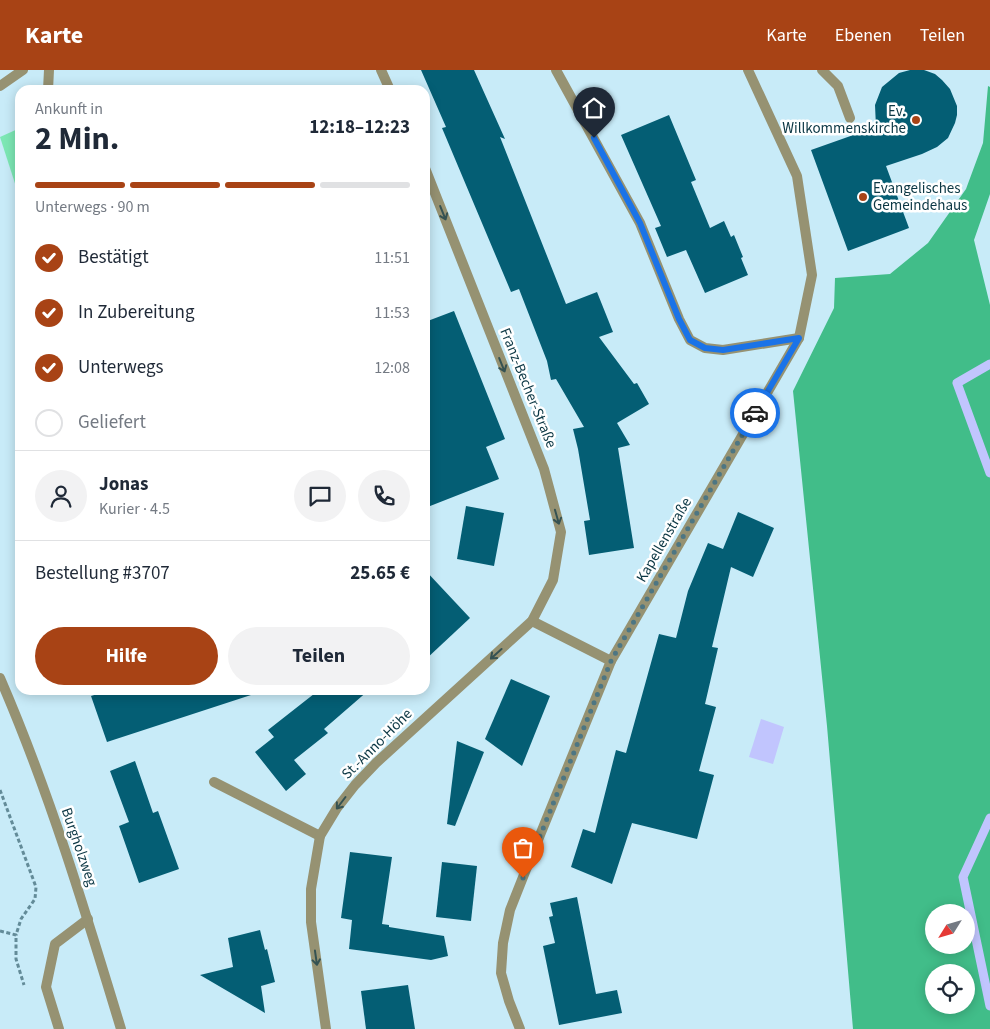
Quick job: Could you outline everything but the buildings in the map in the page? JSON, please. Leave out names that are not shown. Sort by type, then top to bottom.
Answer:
[{"type":"street","points":[[0,86],[23,70]]},
{"type":"street","points":[[48,85],[49,70]]},
{"type":"street","points":[[382,70],[388,85]]},
{"type":"street","points":[[556,70],[640,223],[679,319],[690,340],[705,348],[723,350],[799,338]]},
{"type":"street","name":"Kapellenstraße","points":[[520,1029],[501,973],[503,943],[510,910],[611,661],[799,338],[812,275],[797,176],[748,70]]},
{"type":"street","points":[[822,70],[838,86],[850,118]]},
{"type":"street","name":"Franz-Becher-Straße","points":[[430,181],[544,469],[561,532],[553,580],[532,621]]},
{"type":"street","points":[[532,621],[611,661]]},
{"type":"street","name":"St.-Anno-Höhe","points":[[326,1029],[311,922],[311,888],[320,836],[337,808],[376,763],[532,621]]},
{"type":"street","name":"Burgholzweg","points":[[0,678],[16,713],[71,864],[121,1029]]},
{"type":"street","points":[[214,782],[320,836]]},
{"type":"street","points":[[59,1029],[46,987],[55,944],[88,919]]},
{"type":"path","points":[[0,790],[36,887],[35,900],[22,919],[16,935],[16,958],[27,994]]},
{"type":"path","points":[[0,931],[16,935]]},
{"type":"green space","points":[[988,86],[990,87],[990,194],[974,240],[990,305],[990,1029],[853,1029],[827,726],[793,391],[834,308],[835,278],[890,274],[928,243],[966,189],[983,143]]},
{"type":"green space","points":[[15,130],[15,184],[0,137]]},
{"type":"water","points":[[761,719],[784,727],[773,764],[749,757]]},
{"type":"waterway","points":[[990,364],[957,383],[990,473]]},
{"type":"waterway","points":[[990,818],[963,877],[990,1006]]},
{"type":"way so far","points":[[523,878],[611,661],[755,413]]},
{"type":"place","name":"Ev. Willkommenskirche","points":[[916,120]]},
{"type":"place","name":"Evangelisches Gemeindehaus","points":[[863,197]]},
{"type":"route","points":[[594,138],[640,223],[679,319],[690,340],[705,348],[723,350],[799,338],[755,413]]}]
